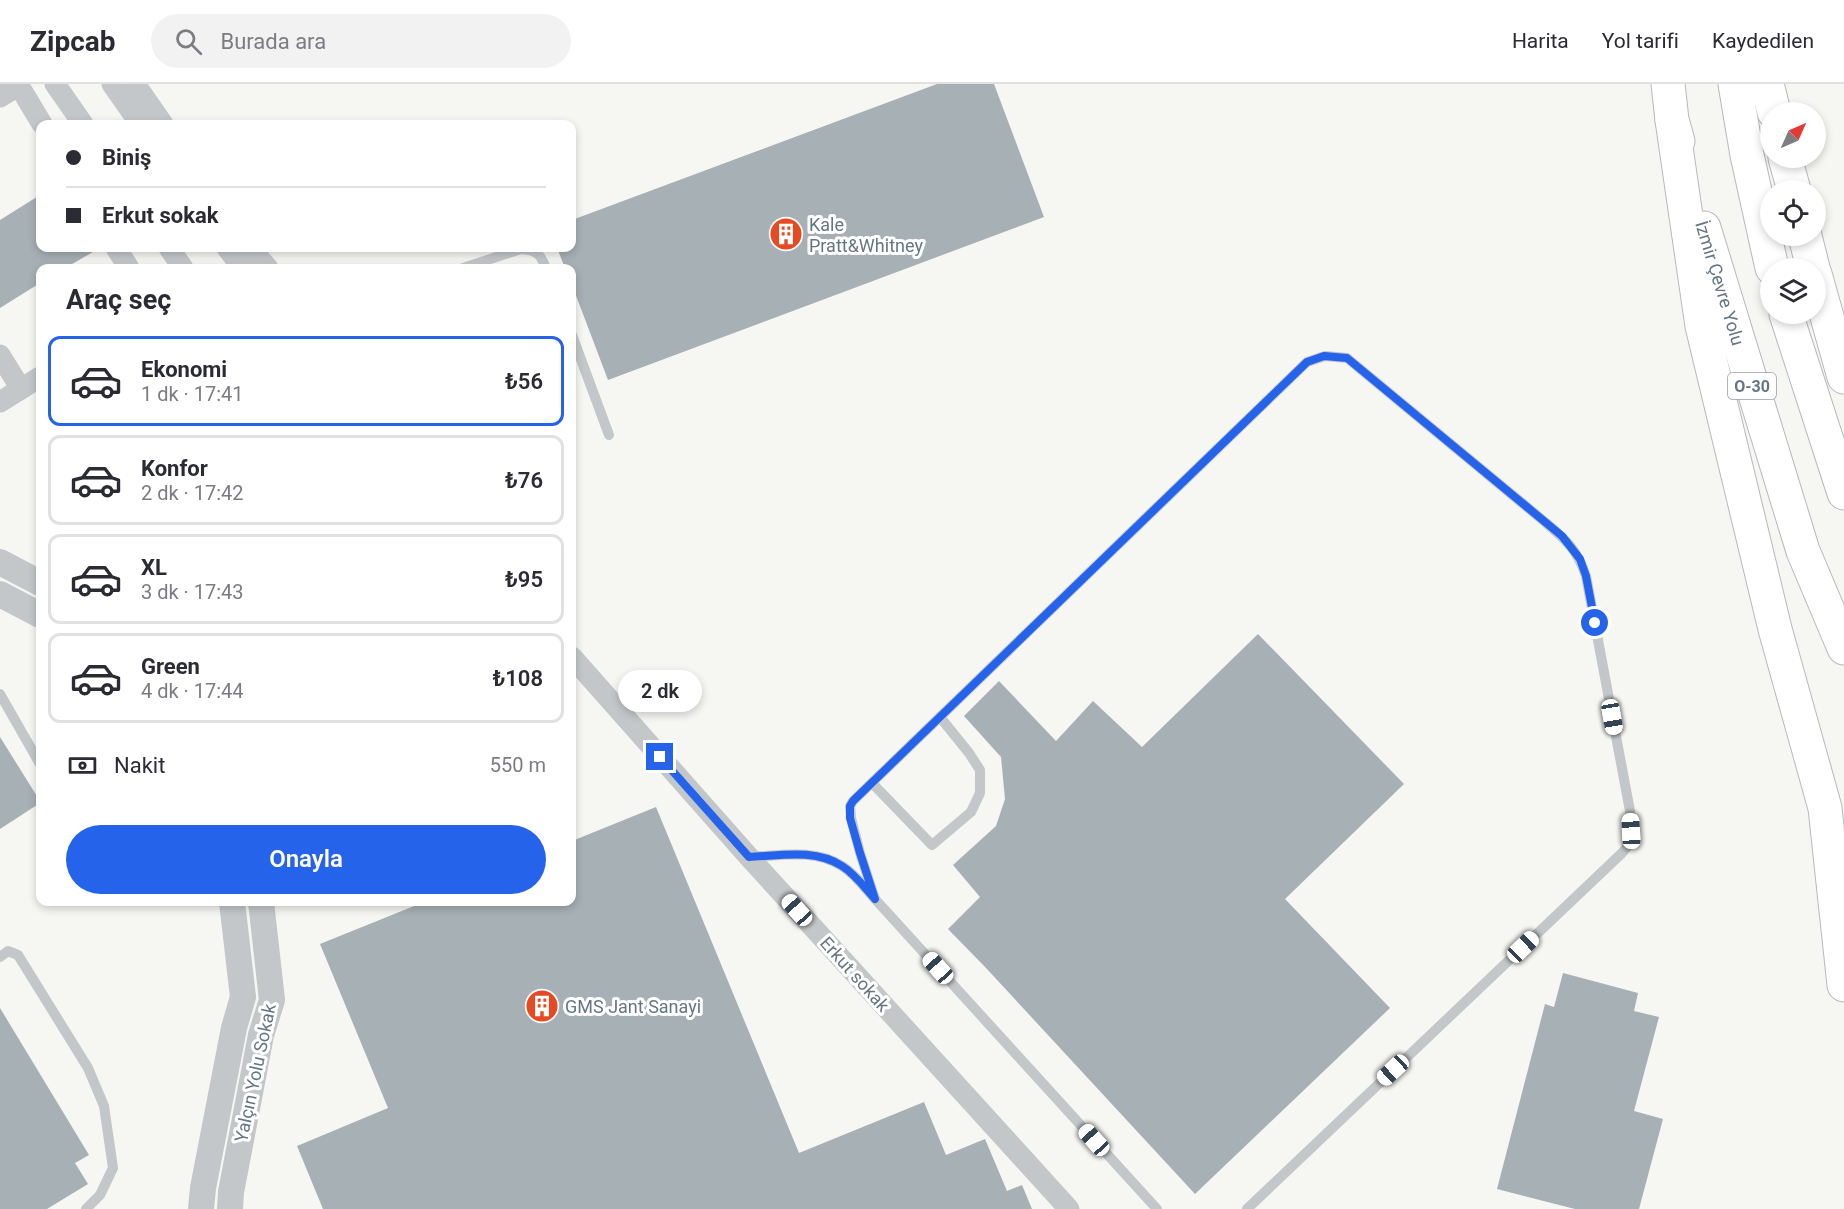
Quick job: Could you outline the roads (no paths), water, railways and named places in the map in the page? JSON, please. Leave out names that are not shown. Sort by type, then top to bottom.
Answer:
[{"type":"highway","name":"İzmir Çevre Yolu","points":[[1668,84],[1672,120],[1739,346],[1803,551],[1844,648]]},
{"type":"highway","points":[[1735,84],[1747,155],[1770,258]]},
{"type":"highway","points":[[1767,84],[1772,102]]},
{"type":"highway","points":[[1672,120],[1701,326],[1775,629],[1826,808],[1844,985]]},
{"type":"highway","points":[[1826,313],[1844,377]]},
{"type":"highway","points":[[1789,324],[1844,493]]},
{"type":"street","points":[[55,84],[80,120]]},
{"type":"street","points":[[112,84],[137,120]]},
{"type":"street","points":[[135,84],[160,120]]},
{"type":"street","points":[[0,97],[19,85],[40,120]]},
{"type":"street","points":[[253,252],[264,264]]},
{"type":"street","points":[[0,355],[21,389]]},
{"type":"street","points":[[0,402],[36,380]]},
{"type":"street","points":[[0,562],[36,581]]},
{"type":"street","points":[[0,594],[36,613]]},
{"type":"street","name":"Erkut sokak","points":[[576,662],[749,857],[1069,1209]]},
{"type":"street","name":"Yalçın Yolu Sokak","points":[[201,1209],[202,1188],[229,1051],[243,997],[232,906]]},
{"type":"street","name":"Yalçın Yolu Sokak","points":[[230,1209],[231,1192],[261,1035],[272,1000],[261,906]]},
{"type":"lane","points":[[475,264],[513,252]]},
{"type":"lane","points":[[535,252],[541,255],[544,264]]},
{"type":"lane","points":[[576,346],[609,435]]},
{"type":"lane","points":[[875,899],[860,853],[850,811],[853,801],[1307,362],[1324,356],[1347,358],[1562,536],[1580,559],[1586,576],[1630,811],[1632,840],[1629,846],[1247,1209]]},
{"type":"lane","points":[[0,694],[36,757]]},
{"type":"lane","points":[[872,783],[932,845],[971,812],[980,793],[981,770],[940,717]]},
{"type":"lane","points":[[749,857],[809,854],[821,856],[842,866],[875,899],[1157,1209]]},
{"type":"lane","points":[[0,957],[8,951],[18,955],[88,1068],[104,1106],[113,1168],[100,1196],[86,1209]]},
{"type":"place","name":"Kale Pratt&Whitney","points":[[786,234]]},
{"type":"place","name":"GMS Jant Sanayi","points":[[542,1006]]}]
